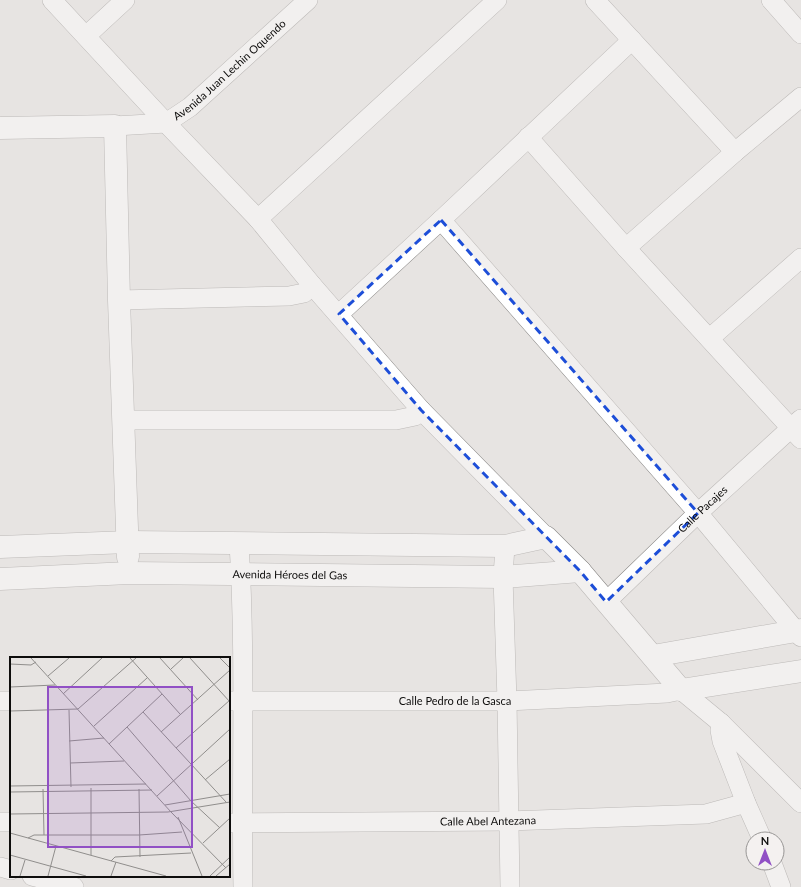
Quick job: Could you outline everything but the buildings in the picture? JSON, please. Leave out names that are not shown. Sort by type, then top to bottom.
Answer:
[{"type":"street","points":[[52,0],[166,123],[258,219],[312,285],[339,314],[421,410],[580,571],[681,690],[721,723],[801,803]]},
{"type":"street","points":[[86,36],[125,0]]},
{"type":"street","name":"Avenida Juan Lechin Oquendo","points":[[0,128],[115,126],[166,123],[190,107],[308,0]]},
{"type":"street","points":[[258,219],[497,0]]},
{"type":"street","points":[[595,0],[735,152]]},
{"type":"street","points":[[771,0],[801,34]]},
{"type":"street","points":[[339,314],[632,40]]},
{"type":"street","points":[[626,248],[735,152],[801,97]]},
{"type":"street","points":[[115,126],[119,300],[129,572]]},
{"type":"street","points":[[528,137],[626,248],[798,429]]},
{"type":"street","points":[[441,220],[698,513],[799,632]]},
{"type":"street","points":[[710,338],[801,258]]},
{"type":"street","points":[[119,300],[289,296],[304,293],[312,285]]},
{"type":"street","points":[[123,420],[396,420],[415,416],[421,410]]},
{"type":"street","name":"Calle Pacajes","points":[[606,602],[698,513],[798,429]]},
{"type":"street","points":[[0,547],[128,542],[505,546],[546,537]]},
{"type":"street","points":[[239,543],[241,573],[236,701],[235,823],[243,887]]},
{"type":"street","points":[[505,546],[503,577],[510,887]]},
{"type":"street","name":"Avenida Héroes del Gas","points":[[0,580],[129,572],[503,577],[580,571]]},
{"type":"street","points":[[653,656],[799,632]]},
{"type":"street","points":[[681,690],[801,671]]},
{"type":"street","name":"Calle Pedro de la Gasca","points":[[236,701],[507,701],[659,693],[681,690]]},
{"type":"street","points":[[721,723],[720,730],[722,741],[759,831]]},
{"type":"street","name":"Calle Abel Antezana","points":[[235,823],[508,821],[706,814],[746,802]]},
{"type":"street","points":[[0,867],[10,870]]},
{"type":"street","points":[[775,871],[781,887]]},
{"type":"street","points":[[39,881],[74,887]]},
{"type":"highlighted area","points":[[441,220],[698,513],[606,602],[580,571],[421,410],[339,314]]}]
